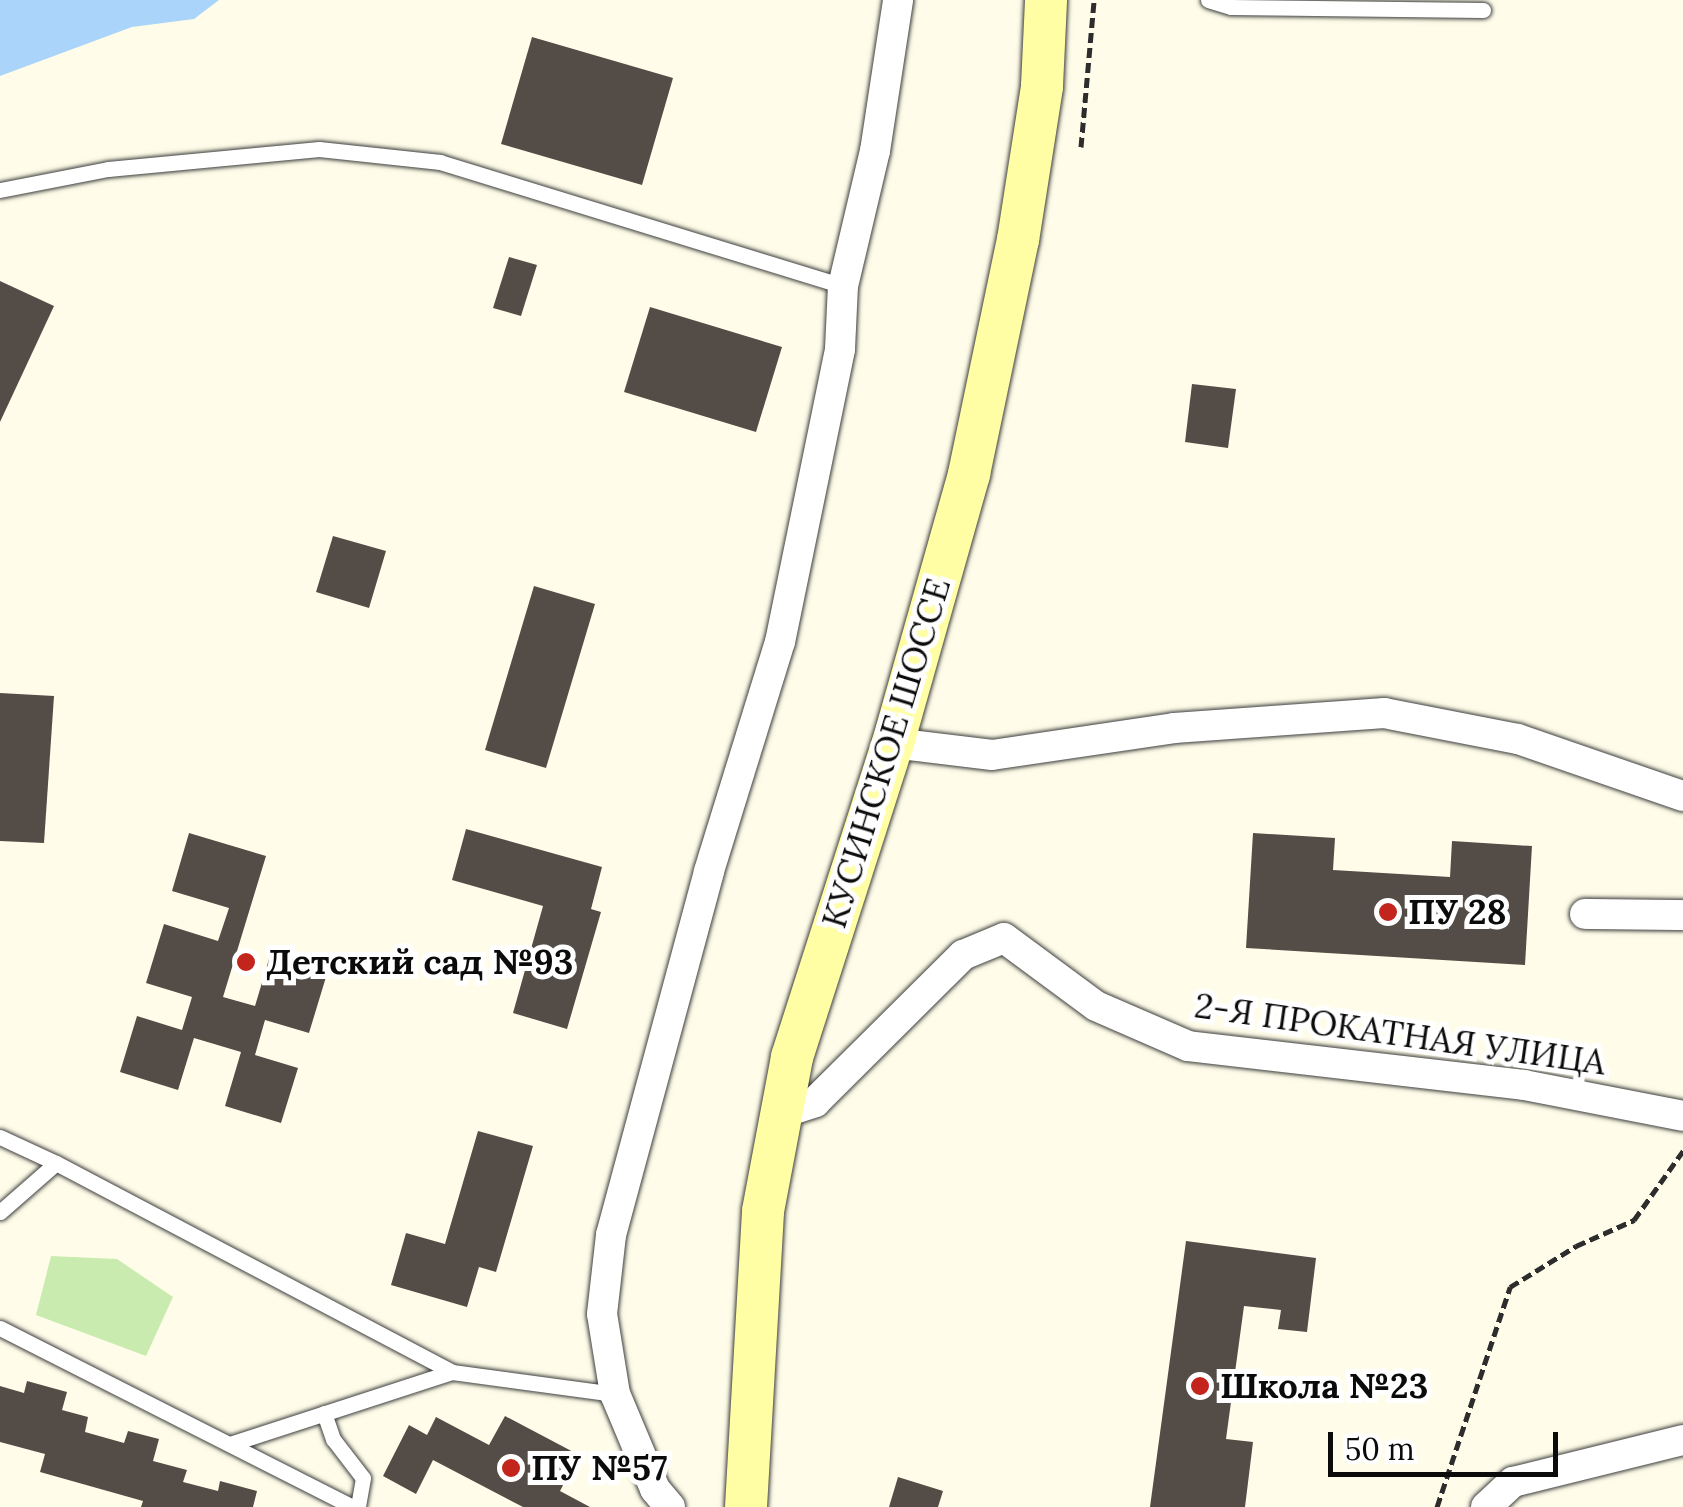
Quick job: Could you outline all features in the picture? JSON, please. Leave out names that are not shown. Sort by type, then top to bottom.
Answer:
[{"type":"main road","name":"КУСИНСКОЕ ШОССЕ","points":[[746,1507],[762,1211],[792,1058],[893,743],[969,474],[1018,240],[1042,86],[1046,0]]},
{"type":"street","points":[[670,1507],[655,1489],[615,1394],[602,1314],[611,1235],[708,871],[780,642],[840,349],[844,286],[876,151],[898,0]]},
{"type":"street","points":[[893,743],[992,755],[1174,728],[1384,713],[1518,740],[1683,796]]},
{"type":"street","points":[[1586,914],[1683,915]]},
{"type":"street","name":"2-Я ПРОКАТНАЯ УЛИЦА","points":[[782,1113],[816,1102],[963,955],[1004,938],[1096,1006],[1188,1046],[1524,1084],[1683,1116]]},
{"type":"street","points":[[1486,1507],[1513,1482],[1683,1440]]},
{"type":"lane","points":[[1208,0],[1232,7],[1484,10]]},
{"type":"lane","points":[[0,190],[108,169],[319,149],[440,162],[844,286]]},
{"type":"lane","points":[[0,1137],[452,1372],[615,1394]]},
{"type":"lane","points":[[0,1212],[56,1163]]},
{"type":"lane","points":[[0,1328],[356,1507],[362,1478],[333,1439],[324,1413]]},
{"type":"lane","points":[[230,1444],[452,1372]]},
{"type":"path","points":[[1081,147],[1094,0]]},
{"type":"path","points":[[1437,1507],[1510,1287],[1576,1246],[1634,1220],[1683,1152]]},
{"type":"green space","points":[[51,1256],[117,1259],[173,1297],[146,1356],[36,1315]]},
{"type":"water","points":[[0,0],[219,0],[194,19],[132,27],[0,76]]},
{"type":"building","points":[[532,37],[673,78],[642,185],[501,144]]},
{"type":"building","points":[[509,257],[537,265],[521,316],[493,308]]},
{"type":"building","points":[[0,281],[54,306],[0,422]]},
{"type":"building","points":[[650,307],[782,347],[756,432],[624,392]]},
{"type":"building","points":[[1192,384],[1236,389],[1228,448],[1185,442]]},
{"type":"building","points":[[333,536],[386,551],[369,608],[316,592]]},
{"type":"building","points":[[534,586],[595,604],[546,768],[485,750]]},
{"type":"building","points":[[0,693],[54,696],[44,843],[0,841]]},
{"type":"building","points":[[466,829],[602,867],[591,909],[601,912],[567,1029],[513,1013],[543,906],[452,880]]},
{"type":"building","points":[[189,833],[266,856],[223,997],[255,1006],[269,959],[326,977],[309,1033],[265,1020],[255,1055],[298,1068],[281,1123],[225,1106],[241,1052],[194,1038],[178,1090],[120,1072],[137,1016],[182,1030],[192,997],[146,983],[164,924],[218,941],[229,908],[172,891]]},
{"type":"building","name":"ПУ 28","points":[[1253,833],[1335,838],[1333,870],[1450,877],[1452,841],[1532,846],[1525,965],[1246,948]]},
{"type":"building","points":[[478,1131],[533,1146],[496,1272],[479,1267],[467,1307],[391,1285],[406,1233],[445,1244]]},
{"type":"building","name":"Школа №23","points":[[1186,1241],[1316,1258],[1307,1332],[1278,1329],[1281,1310],[1244,1306],[1226,1439],[1253,1442],[1245,1507],[1150,1507]]},
{"type":"building","points":[[27,1381],[67,1392],[62,1410],[88,1417],[85,1432],[124,1443],[128,1431],[159,1439],[153,1461],[187,1470],[183,1482],[218,1491],[220,1481],[257,1491],[253,1507],[141,1507],[143,1501],[40,1472],[45,1454],[0,1442],[0,1386],[24,1393]]},
{"type":"building","name":"ПУ №57","points":[[505,1416],[579,1455],[560,1491],[590,1507],[523,1507],[433,1460],[416,1494],[383,1476],[409,1425],[427,1435],[436,1417],[489,1445]]},
{"type":"building","points":[[898,1477],[943,1491],[938,1507],[889,1507]]},
{"type":"place","name":"ПУ 28","points":[[1388,912]]},
{"type":"place","name":"Детский сад №93","points":[[246,962]]},
{"type":"place","name":"Школа №23","points":[[1200,1386]]},
{"type":"place","name":"ПУ №57","points":[[511,1468]]}]
